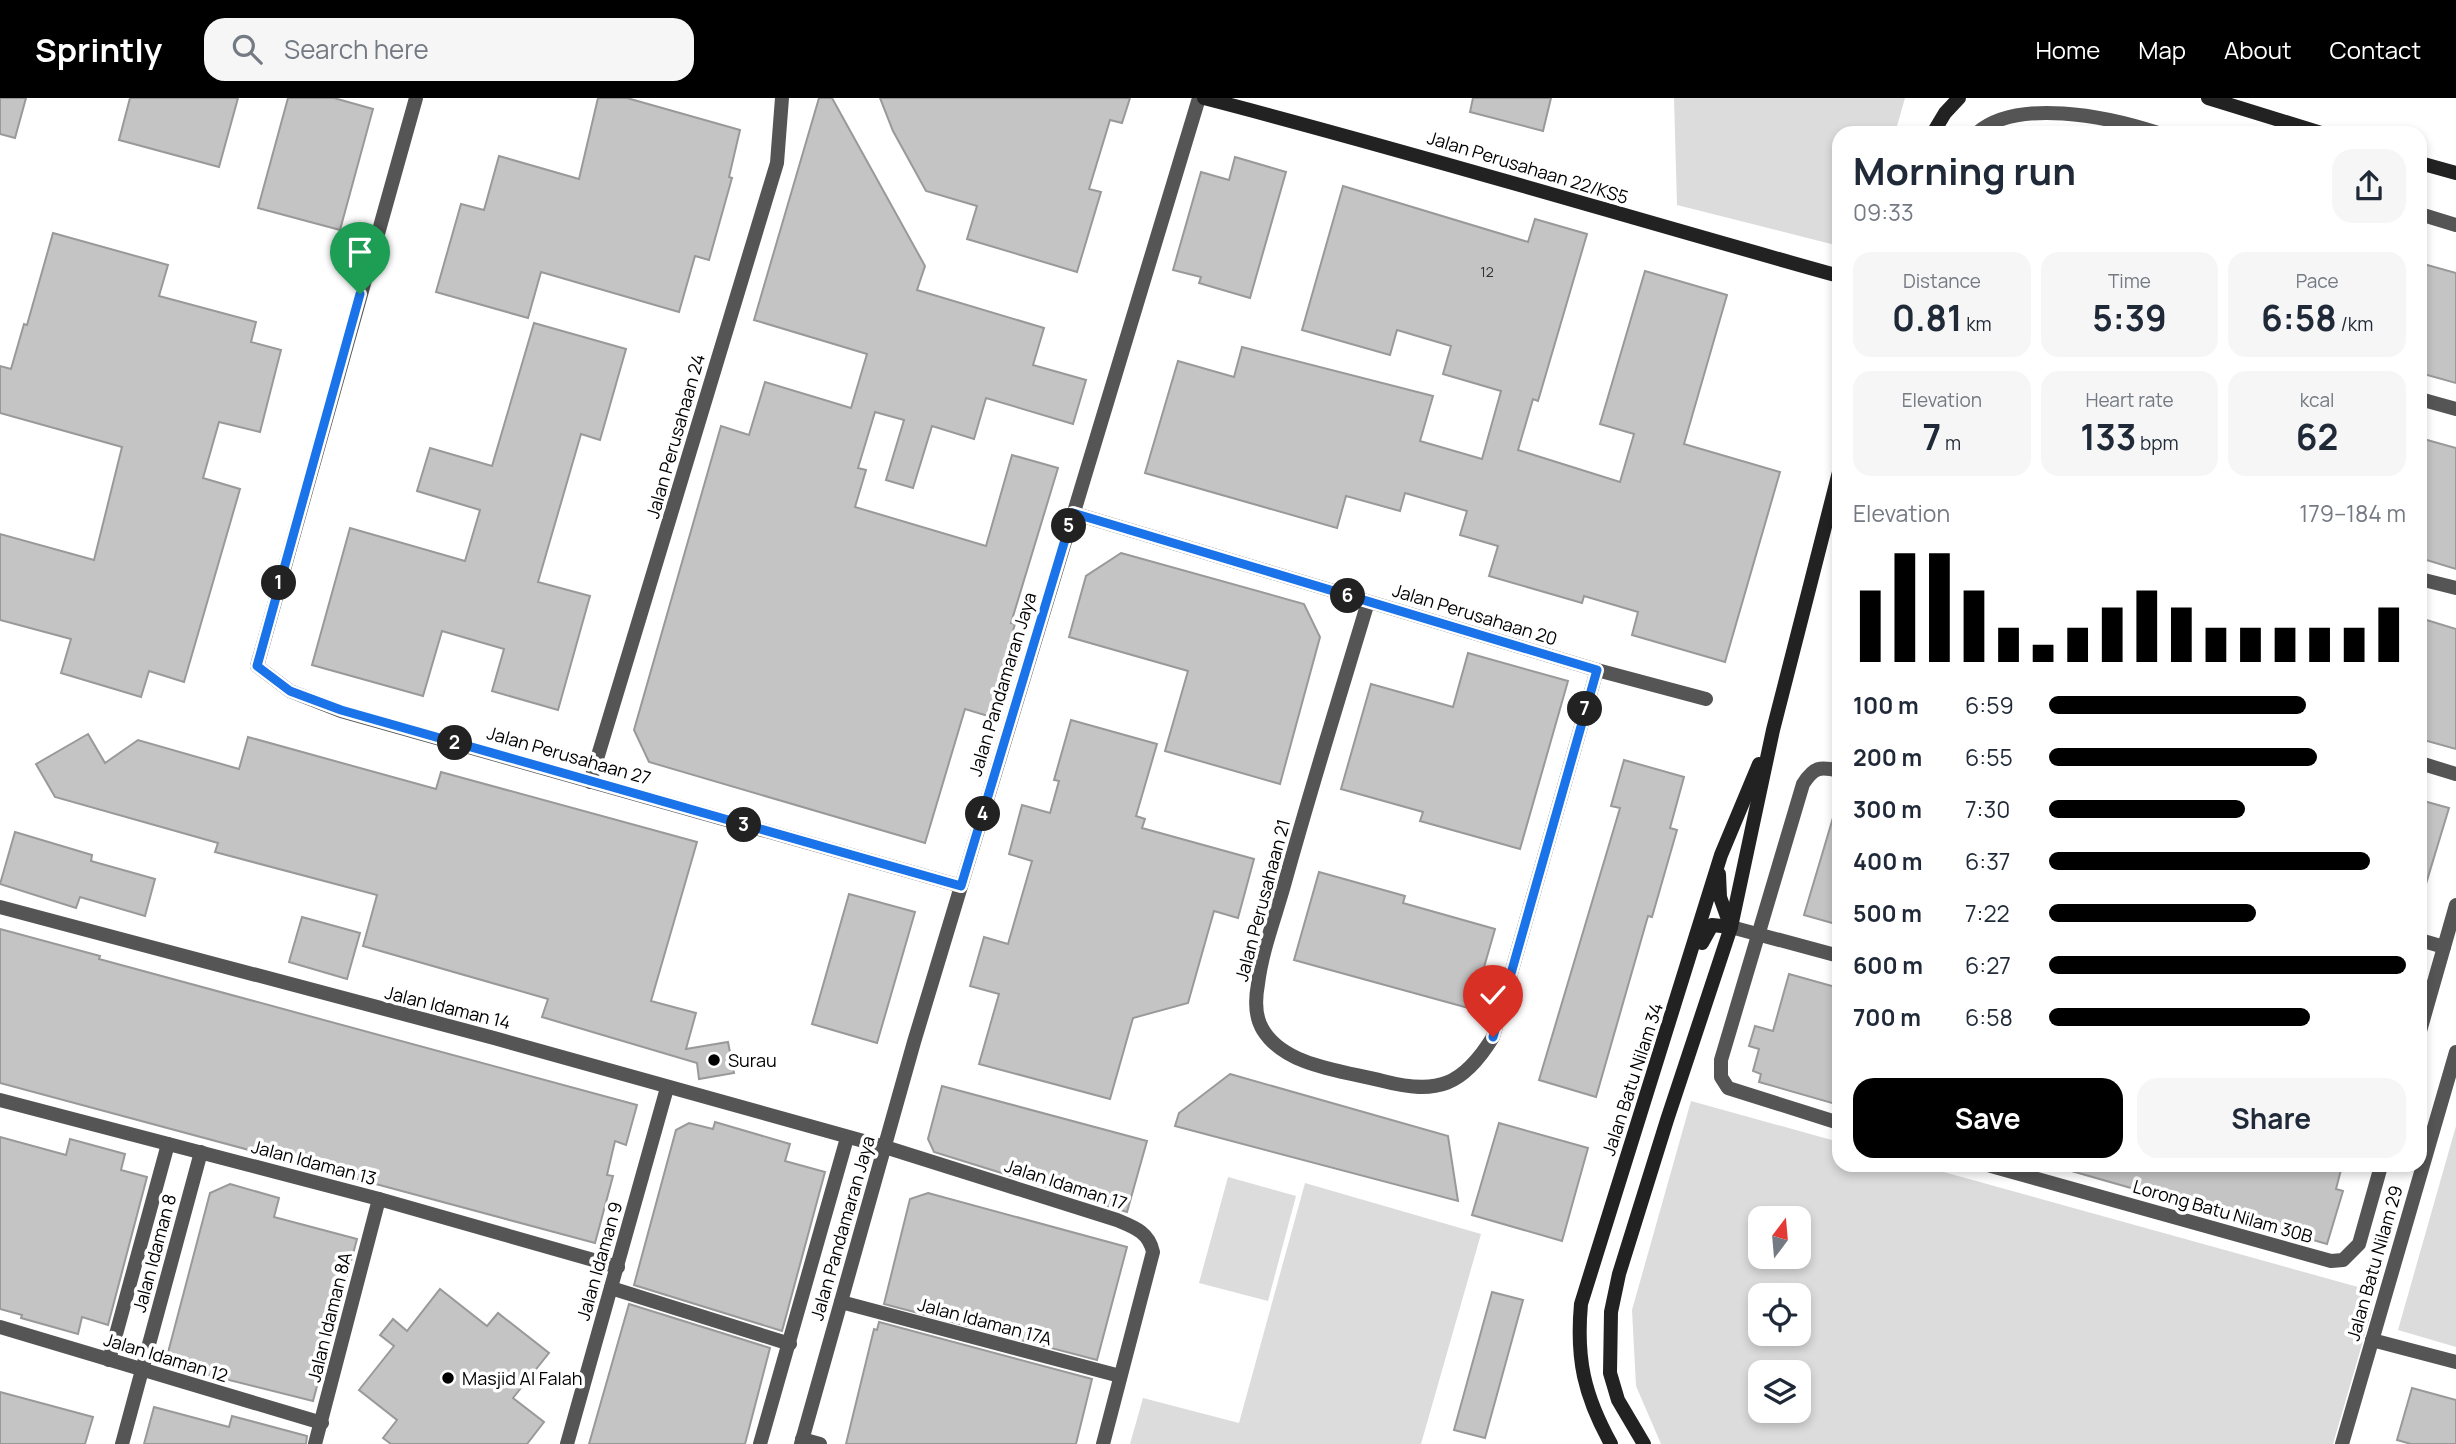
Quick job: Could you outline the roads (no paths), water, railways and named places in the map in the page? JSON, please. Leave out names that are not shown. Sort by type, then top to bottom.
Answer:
[{"type":"street","name":"Jalan Perusahaan 27","points":[[416,98],[257,666],[290,691],[341,710],[961,886]]},
{"type":"street","name":"Jalan Perusahaan 24","points":[[590,782],[777,163],[782,98]]},
{"type":"street","name":"Jalan Pandamaran Jaya","points":[[801,1441],[961,886],[1199,98]]},
{"type":"street","name":"Jalan Perusahaan 22/KS5","points":[[1205,98],[1414,153],[1832,274]]},
{"type":"street","points":[[1937,126],[1959,98]]},
{"type":"street","points":[[2208,98],[2241,103],[2302,126]]},
{"type":"street","points":[[1984,126],[1994,115],[2028,102],[2069,105],[2136,126]]},
{"type":"street","points":[[2427,165],[2456,173]]},
{"type":"street","points":[[2427,216],[2456,225]]},
{"type":"street","points":[[1813,269],[1832,266]]},
{"type":"street","points":[[1813,269],[1832,281]]},
{"type":"street","points":[[2427,401],[2456,409]]},
{"type":"street","name":"Jalan Batu Nilam 34","points":[[1641,1442],[1618,1400],[1610,1373],[1611,1312],[1619,1274],[1731,926],[1773,730],[1832,499]]},
{"type":"street","name":"Jalan Perusahaan 20","points":[[1073,513],[1597,670],[1706,699]]},
{"type":"street","points":[[2427,581],[2456,588]]},
{"type":"street","name":"Jalan Perusahaan 21","points":[[1368,602],[1299,830],[1258,983],[1256,1012],[1263,1030],[1278,1048],[1297,1058],[1410,1088],[1436,1087],[1458,1079],[1479,1060],[1493,1037],[1597,670]]},
{"type":"street","name":"Jalan Batu Nilam 34","points":[[1611,1444],[1596,1418],[1580,1365],[1577,1343],[1581,1304],[1721,855],[1773,730]]},
{"type":"street","points":[[2427,765],[2456,774]]},
{"type":"street","points":[[1832,769],[1822,766],[1812,770],[1803,784],[1721,1060],[1721,1077],[1728,1088],[1743,1096],[1832,1121]]},
{"type":"street","points":[[1721,855],[1720,897],[1731,926]]},
{"type":"street","points":[[2427,1006],[2456,905]]},
{"type":"street","name":"Jalan Idaman 14","points":[[0,907],[494,1038],[885,1147]]},
{"type":"street","points":[[1673,1014],[1688,990],[1706,933],[1712,925],[1731,926],[1832,954]]},
{"type":"street","points":[[2427,942],[2444,947]]},
{"type":"street","name":"Jalan Batu Nilam 29","points":[[2427,1120],[2456,1052]]},
{"type":"street","name":"Jalan Idaman 9","points":[[567,1444],[667,1088]]},
{"type":"street","name":"Jalan Idaman 13","points":[[0,1100],[379,1199],[618,1266]]},
{"type":"street","name":"Jalan Pandamaran Jaya","points":[[760,1444],[847,1138]]},
{"type":"street","name":"Jalan Idaman 8","points":[[109,1360],[168,1144]]},
{"type":"street","name":"Jalan Idaman 17","points":[[885,1147],[1116,1220],[1140,1230],[1151,1241],[1153,1252],[1103,1444]]},
{"type":"street","name":"Jalan Idaman 8","points":[[122,1444],[201,1152]]},
{"type":"street","name":"Lorong Batu Nilam 30B","points":[[2012,1172],[2331,1261],[2343,1260],[2358,1244],[2379,1172]]},
{"type":"street","name":"Jalan Batu Nilam 29","points":[[2342,1444],[2372,1340],[2414,1172]]},
{"type":"street","name":"Jalan Idaman 8A","points":[[314,1444],[322,1423],[379,1199]]},
{"type":"street","points":[[611,1288],[790,1344]]},
{"type":"street","name":"Jalan Idaman 17A","points":[[841,1302],[1120,1376]]},
{"type":"street","name":"Jalan Idaman 12","points":[[0,1327],[322,1423]]},
{"type":"street","points":[[2372,1340],[2456,1362]]},
{"type":"street","points":[[801,1441],[820,1444]]},
{"type":"place","name":"Surau","points":[[714,1060]]},
{"type":"place","name":"Masjid Al Falah","points":[[448,1378]]}]
